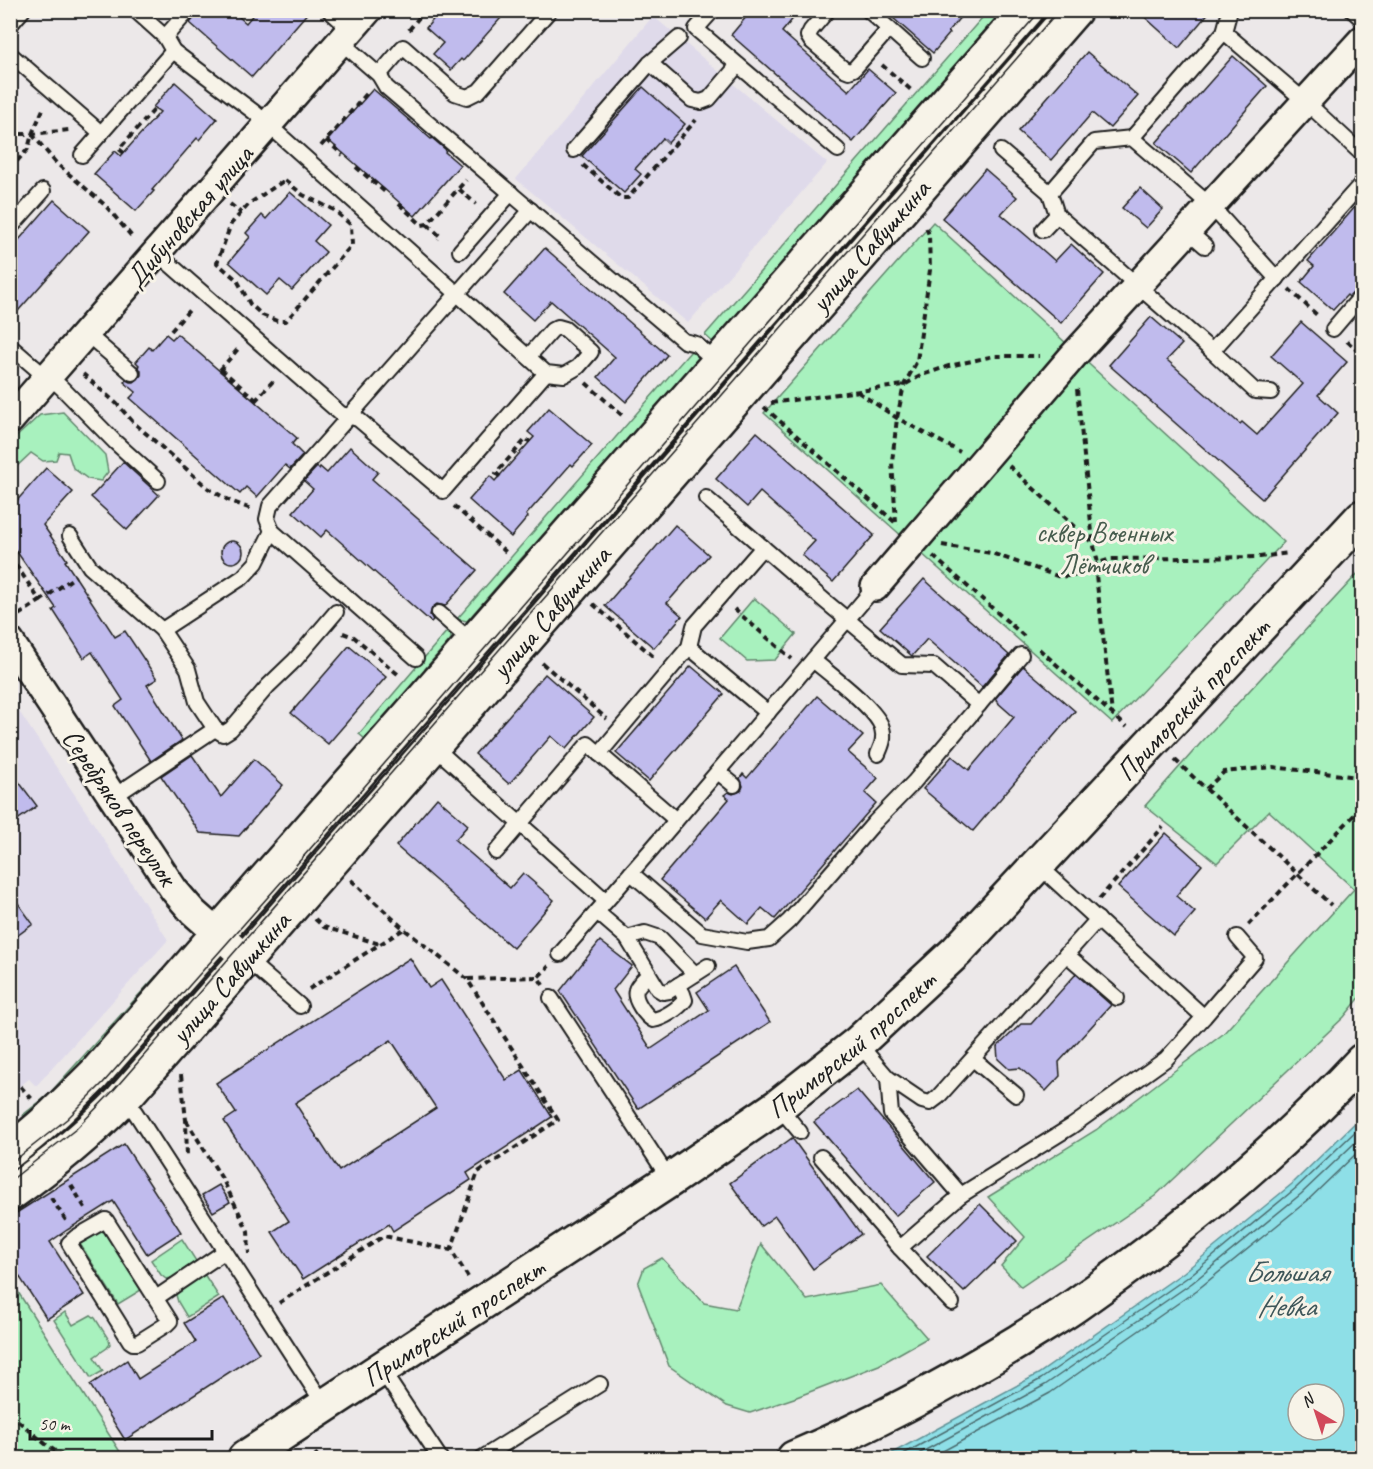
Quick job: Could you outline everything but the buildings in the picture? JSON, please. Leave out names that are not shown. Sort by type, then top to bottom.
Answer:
[{"type":"main road","name":"улица Савушкина","points":[[10,1151],[59,1111],[94,1075],[1027,10]]},
{"type":"main road","name":"улица Савушкина","points":[[10,1194],[45,1170],[122,1100],[1075,10]]},
{"type":"main road","name":"Приморский проспект","points":[[245,1458],[670,1180],[778,1106],[858,1043],[957,951],[1362,516]]},
{"type":"main road","points":[[794,1458],[893,1412],[976,1367],[1079,1303],[1181,1226],[1261,1159],[1329,1096],[1362,1061]]},
{"type":"street","name":"Дибуновская улица","points":[[10,420],[87,334],[148,248],[268,125],[353,27]]},
{"type":"street","points":[[875,587],[906,532],[987,457],[1138,286],[1196,238],[1210,206],[1362,40]]},
{"type":"street","name":"Серебряков переулок","points":[[10,642],[174,890],[193,912],[245,958]]},
{"type":"lane","points":[[10,25],[23,10]]},
{"type":"lane","points":[[135,10],[165,37],[173,51],[254,112],[268,125],[308,160],[458,294],[528,357],[546,373],[564,375],[578,367],[591,352],[566,329],[558,327],[552,330],[528,357]]},
{"type":"lane","points":[[165,37],[189,10]]},
{"type":"lane","points":[[329,10],[353,27],[376,80],[684,341],[696,344],[718,363]]},
{"type":"lane","points":[[376,80],[403,47],[455,93],[467,96],[479,91],[550,10]]},
{"type":"lane","points":[[713,10],[696,29],[838,150]]},
{"type":"lane","points":[[828,10],[808,36],[811,41],[849,71],[854,69],[889,29]]},
{"type":"lane","points":[[868,10],[922,58]]},
{"type":"lane","points":[[1050,193],[1094,142],[1132,138],[1224,32],[1230,10]]},
{"type":"lane","points":[[1352,10],[1362,20]]},
{"type":"lane","points":[[1224,32],[1306,102],[1362,154]]},
{"type":"lane","points":[[574,150],[650,63],[679,38]]},
{"type":"lane","points":[[82,155],[98,130],[173,51]]},
{"type":"lane","points":[[10,54],[98,130]]},
{"type":"lane","points":[[650,63],[692,100],[700,102],[709,99],[738,65]]},
{"type":"lane","points":[[1132,138],[1210,206],[1277,279]]},
{"type":"lane","points":[[1000,151],[1050,193],[1057,215],[1255,391],[1271,392]]},
{"type":"lane","points":[[1212,351],[1362,183]]},
{"type":"lane","points":[[10,228],[43,191]]},
{"type":"lane","points":[[460,251],[511,194]]},
{"type":"lane","points":[[416,658],[272,531],[267,519],[270,507],[531,210]]},
{"type":"lane","points":[[1043,230],[1057,215]]},
{"type":"lane","points":[[148,248],[341,414],[358,419],[443,491],[546,373]]},
{"type":"lane","points":[[1333,329],[1362,295]]},
{"type":"lane","points":[[87,334],[132,373]]},
{"type":"lane","points":[[10,346],[62,388],[158,482]]},
{"type":"lane","points":[[706,498],[902,665],[934,666],[979,705]]},
{"type":"lane","points":[[162,630],[243,577],[255,563],[272,531]]},
{"type":"lane","points":[[70,536],[90,567],[162,630],[188,669],[197,702],[215,729],[223,734],[231,729],[268,686],[295,660],[336,612]]},
{"type":"lane","points":[[599,754],[689,647],[694,626],[763,547]]},
{"type":"lane","points":[[560,954],[875,587]]},
{"type":"lane","points":[[439,613],[473,643]]},
{"type":"lane","points":[[689,647],[768,713]]},
{"type":"lane","points":[[631,873],[702,934],[747,942],[769,939],[789,921],[875,822],[914,782],[1021,655]]},
{"type":"lane","points":[[809,665],[872,710],[882,726],[884,740],[878,754]]},
{"type":"lane","points":[[112,797],[215,729]]},
{"type":"lane","points":[[496,852],[588,744],[676,820]]},
{"type":"lane","points":[[433,746],[520,824],[601,906],[627,938],[658,989],[663,992],[669,991],[708,966]]},
{"type":"lane","points":[[718,772],[734,785]]},
{"type":"lane","points":[[1037,864],[1204,1017]]},
{"type":"lane","points":[[858,1043],[888,1078],[922,1101],[930,1103],[973,1059],[1066,954],[1093,915]]},
{"type":"lane","points":[[627,938],[645,933],[660,938],[695,974]]},
{"type":"lane","points":[[900,1248],[961,1195],[1072,1126],[1166,1059],[1256,958],[1237,937]]},
{"type":"lane","points":[[1066,954],[1117,998]]},
{"type":"lane","points":[[245,958],[297,1003]]},
{"type":"lane","points":[[648,974],[636,990],[635,998],[648,1017],[653,1020],[681,1005],[685,1000],[678,985]]},
{"type":"lane","points":[[551,998],[670,1180]]},
{"type":"lane","points":[[973,1059],[1016,1095]]},
{"type":"lane","points":[[888,1078],[891,1114],[961,1195]]},
{"type":"lane","points":[[122,1100],[135,1112],[325,1406]]},
{"type":"lane","points":[[778,1106],[800,1132]]},
{"type":"lane","points":[[821,1157],[900,1248],[952,1303]]},
{"type":"lane","points":[[106,1220],[170,1321],[137,1343],[130,1341],[70,1246],[69,1243],[76,1237],[96,1224],[106,1220]]},
{"type":"lane","points":[[156,1298],[224,1252]]},
{"type":"lane","points":[[381,1369],[440,1458]]},
{"type":"lane","points":[[482,1458],[600,1384]]},
{"type":"path","points":[[403,47],[406,32],[425,10]]},
{"type":"path","points":[[868,52],[911,90]]},
{"type":"path","points":[[308,160],[376,80]]},
{"type":"path","points":[[11,168],[28,149],[51,89]]},
{"type":"path","points":[[574,150],[574,157],[621,198],[628,198],[696,119],[700,102]]},
{"type":"path","points":[[124,153],[119,149],[153,111],[157,115]]},
{"type":"path","points":[[10,134],[98,130]]},
{"type":"path","points":[[32,134],[65,171],[105,205],[148,248]]},
{"type":"path","points":[[326,140],[343,155]]},
{"type":"path","points":[[356,167],[385,192]]},
{"type":"path","points":[[43,191],[65,171]]},
{"type":"path","points":[[399,204],[422,225],[427,224],[471,175]]},
{"type":"path","points":[[285,180],[303,195],[334,210],[351,225],[352,245],[286,321],[278,321],[262,315],[250,304],[237,280],[217,263],[231,224],[250,203],[285,180]]},
{"type":"path","points":[[906,532],[892,462],[897,418],[904,386],[917,361],[930,270],[929,235],[924,221]]},
{"type":"path","points":[[427,224],[440,236],[438,239]]},
{"type":"path","points":[[1277,279],[1333,329]]},
{"type":"path","points":[[171,331],[191,308]]},
{"type":"path","points":[[238,350],[221,370],[256,401],[274,380]]},
{"type":"path","points":[[1112,714],[1096,575],[1098,563],[1093,542],[1074,356],[994,356],[949,366],[922,375],[904,386],[761,405],[906,532],[1112,714],[1127,727]]},
{"type":"path","points":[[78,370],[208,488],[228,500],[253,510]]},
{"type":"path","points":[[571,371],[626,418]]},
{"type":"path","points":[[857,392],[897,418],[987,457],[1093,542]]},
{"type":"path","points":[[490,468],[498,475],[528,441],[520,434]]},
{"type":"path","points":[[443,491],[451,504],[507,553]]},
{"type":"path","points":[[906,532],[991,554],[1060,576],[1076,575],[1111,559],[1260,557],[1293,552]]},
{"type":"path","points":[[10,556],[40,601]]},
{"type":"path","points":[[17,616],[90,567]]},
{"type":"path","points":[[719,597],[809,665]]},
{"type":"path","points":[[590,602],[669,670]]},
{"type":"path","points":[[337,630],[354,637],[400,676]]},
{"type":"path","points":[[539,661],[619,730]]},
{"type":"path","points":[[1175,760],[1330,905]]},
{"type":"path","points":[[1206,789],[1224,772],[1273,767],[1362,776]]},
{"type":"path","points":[[1237,937],[1362,807]]},
{"type":"path","points":[[1093,915],[1163,827]]},
{"type":"path","points":[[345,875],[404,929],[467,979],[558,1120],[478,1172],[451,1250]]},
{"type":"path","points":[[310,915],[324,927],[381,944]]},
{"type":"path","points":[[297,1003],[404,929]]},
{"type":"path","points":[[467,979],[538,977],[560,954]]},
{"type":"path","points":[[538,977],[551,998]]},
{"type":"path","points":[[181,1074],[186,1120],[189,1196]]},
{"type":"path","points":[[10,1087],[20,1086],[32,1100]]},
{"type":"path","points":[[186,1120],[224,1182],[248,1231],[249,1290]]},
{"type":"path","points":[[70,1184],[96,1224]]},
{"type":"path","points":[[50,1196],[76,1237]]},
{"type":"path","points":[[264,1313],[384,1236],[451,1250],[468,1277]]},
{"type":"path","points":[[10,1414],[49,1447],[67,1458]]},
{"type":"path","points":[[315,1452],[319,1458]]},
{"type":"shaded area","points":[[653,16],[827,163],[688,323],[516,179]]},
{"type":"shaded area","points":[[10,698],[168,940],[36,1086],[29,1079],[11,1093]]},
{"type":"green space","points":[[988,11],[1012,11],[718,347],[705,335]]},
{"type":"green space","points":[[933,222],[1066,343],[904,538],[764,413]]},
{"type":"green space","points":[[691,351],[705,363],[536,555],[526,553],[467,621],[457,619]]},
{"type":"green space","name":"сквер Военных Лётчиков","points":[[1080,356],[1284,542],[1112,723],[920,552]]},
{"type":"green space","points":[[63,412],[105,455],[108,472],[101,481],[88,479],[73,468],[68,453],[59,452],[56,460],[43,461],[31,453],[14,469],[11,475],[11,442],[40,415]]},
{"type":"green space","points":[[1362,569],[1362,995],[1344,1017],[1155,1196],[1021,1287],[1001,1266],[1025,1237],[988,1197],[1096,1130],[1223,1034],[1354,889],[1269,811],[1217,863],[1145,806]]},
{"type":"green space","points":[[754,598],[796,634],[775,660],[747,661],[720,638]]},
{"type":"green space","points":[[448,630],[451,639],[425,669],[429,678],[371,744],[359,734]]},
{"type":"green space","points":[[156,976],[163,983],[30,1125],[23,1115],[48,1095]]},
{"type":"green space","points":[[103,1230],[141,1290],[118,1304],[80,1244]]},
{"type":"green space","points":[[182,1239],[196,1261],[172,1278],[166,1279],[151,1260]]},
{"type":"green space","points":[[761,1244],[807,1300],[881,1285],[927,1338],[879,1365],[750,1413],[727,1406],[669,1366],[638,1284],[644,1268],[662,1258],[704,1303],[736,1309]]},
{"type":"green space","points":[[204,1274],[219,1297],[187,1317],[176,1295]]},
{"type":"green space","points":[[11,1281],[124,1458],[11,1458]]},
{"type":"green space","points":[[65,1312],[73,1325],[91,1315],[109,1340],[110,1344],[107,1348],[94,1357],[103,1371],[91,1378],[54,1320]]},
{"type":"water","name":"Большая Невка","points":[[1362,1116],[1362,1458],[883,1458],[1038,1374],[1184,1272],[1292,1184]]},
{"type":"tram line","points":[[10,1164],[67,1119],[103,1083],[283,880],[1041,10]]},
{"type":"tram line","points":[[10,1181],[76,1129],[112,1092],[1059,10]]}]
